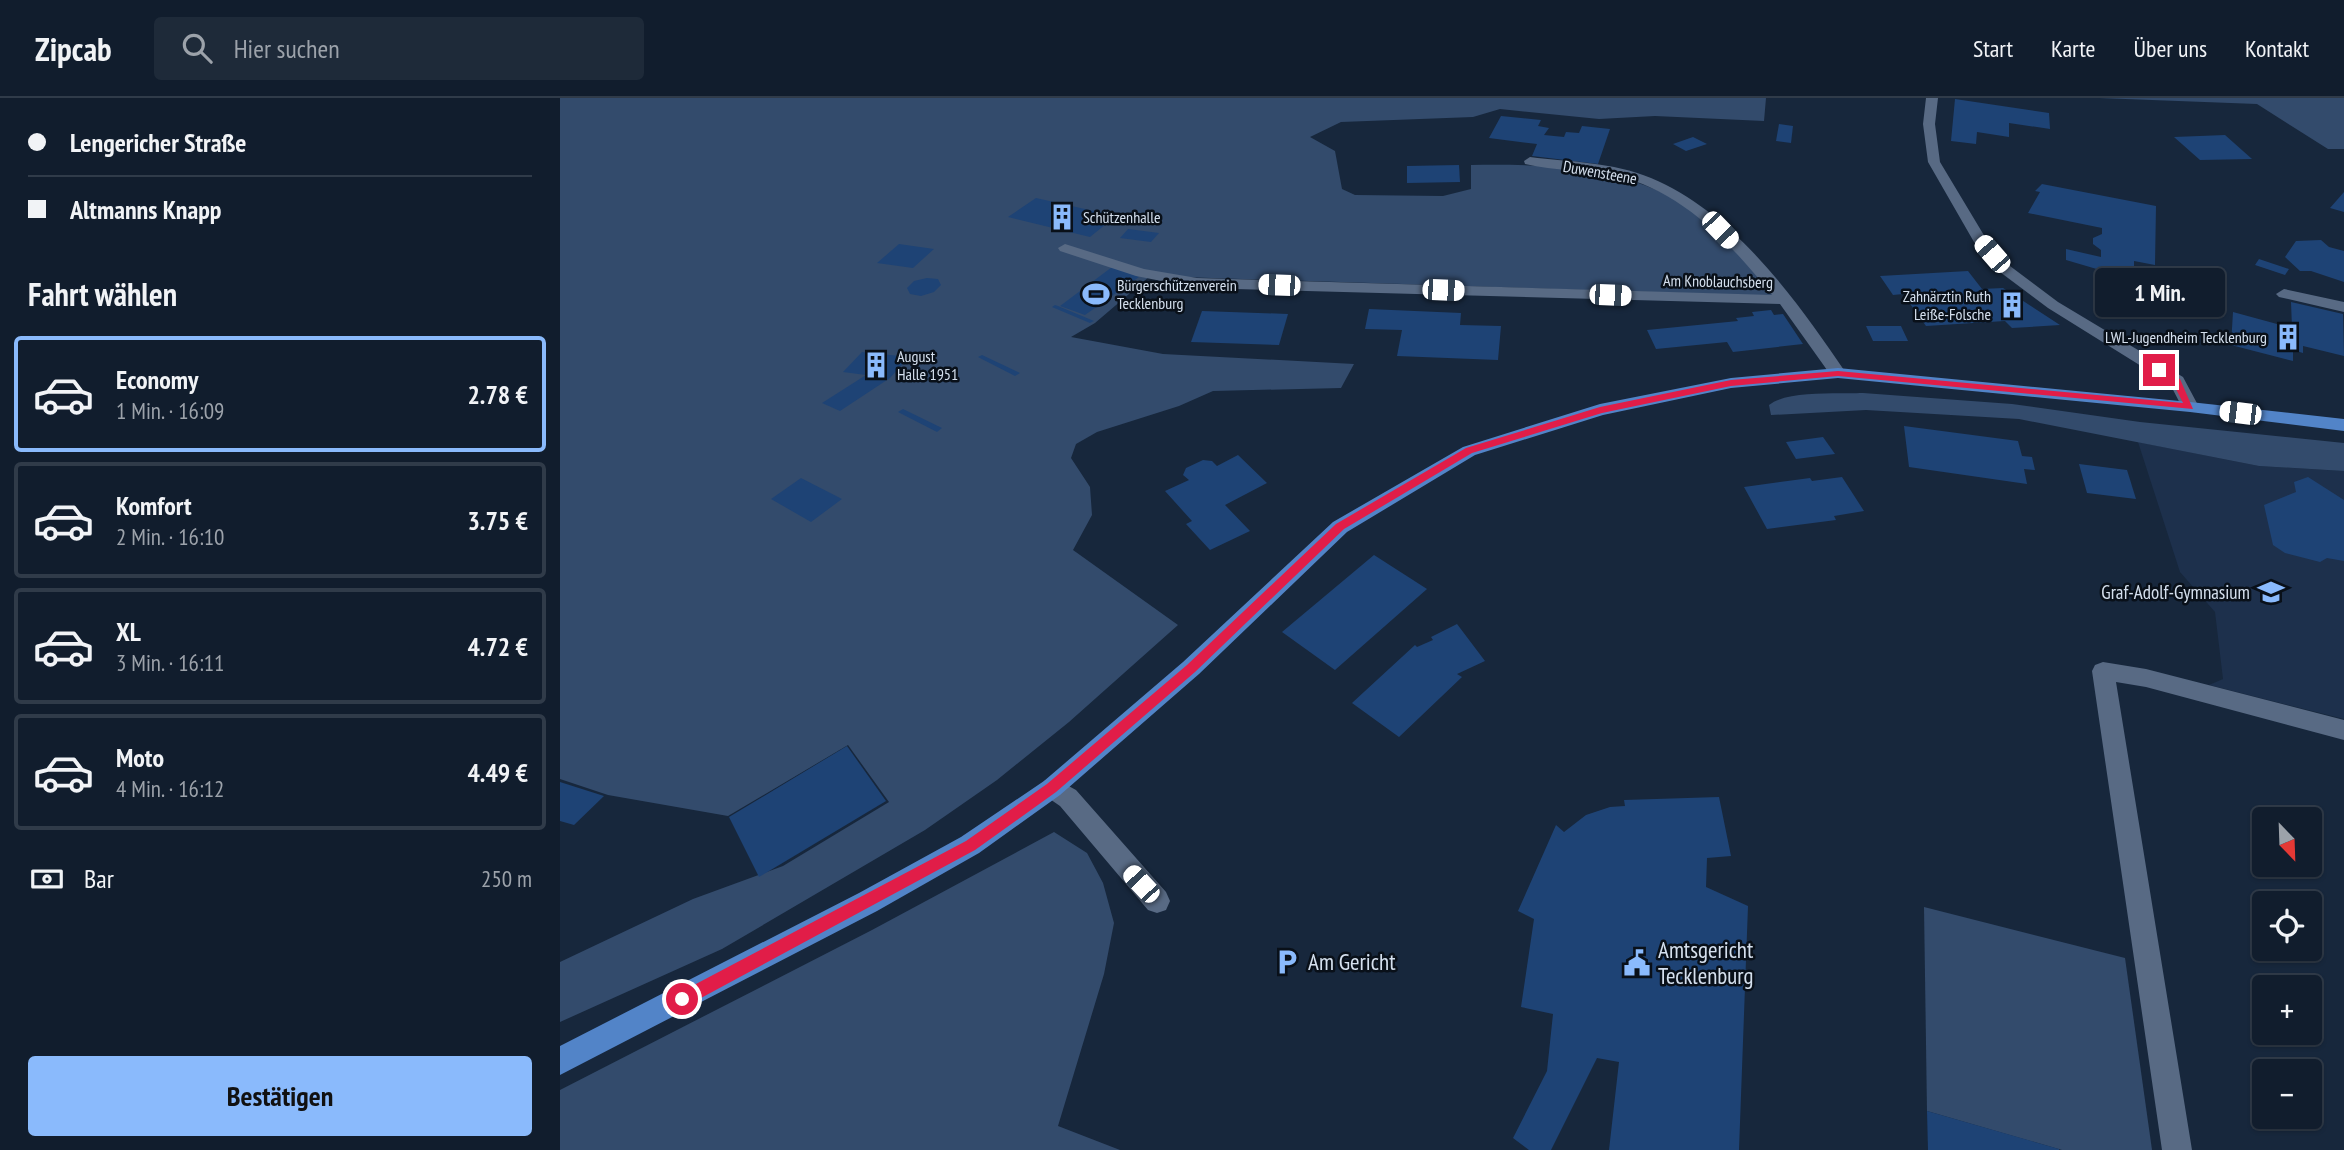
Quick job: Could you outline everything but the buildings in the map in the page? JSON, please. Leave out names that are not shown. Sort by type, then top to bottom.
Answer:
[{"type":"main road","points":[[560,1061],[869,902],[970,845],[1052,788],[1191,668],[1340,527],[1469,451],[1600,410],[1731,383],[1838,373],[2190,407],[2344,425]]},
{"type":"street","points":[[1932,98],[1929,124],[1934,162],[1979,239],[2005,269],[2053,305],[2130,346],[2177,381],[2190,407]]},
{"type":"street","name":"Duwensteene","points":[[1530,161],[1614,172],[1644,180],[1676,194],[1703,213],[1787,300],[1838,373]]},
{"type":"street","name":"Am Knoblauchsberg","points":[[1065,248],[1141,273],[1197,283],[1787,300]]},
{"type":"street","points":[[2284,293],[2344,307]]},
{"type":"street","points":[[2177,1150],[2103,671],[2146,678],[2344,730]]},
{"type":"street","points":[[1052,788],[1068,798],[1157,901]]},
{"type":"shaded area","points":[[560,98],[1766,98],[1764,121],[1655,116],[1599,119],[1500,109],[1473,117],[1341,122],[1310,137],[1335,151],[1342,189],[1355,195],[1443,196],[1471,189],[1471,165],[1565,168],[1626,179],[1683,203],[1709,222],[1736,248],[1777,296],[1150,276],[1095,323],[1071,337],[1163,354],[1354,364],[1341,388],[1213,391],[1179,406],[1097,432],[1076,444],[1071,458],[1090,487],[1092,515],[1073,550],[1178,625],[1069,722],[997,780],[925,830],[722,949],[560,1022],[560,962],[693,899],[783,866],[889,802],[848,745],[728,816],[608,795],[560,779]]},
{"type":"shaded area","points":[[2099,98],[2344,98],[2344,149],[2328,149],[2257,104]]},
{"type":"shaded area","points":[[1863,393],[2012,404],[2140,422],[2344,443],[2344,471],[2259,466],[2019,419],[1866,410],[1771,415],[1769,405],[1777,400],[1800,395]]},
{"type":"shaded area","name":"Graf-Adolf-Gymnasium","points":[[2138,442],[2259,466],[2344,471],[2344,719],[2209,685],[2223,679],[2215,612],[2180,572]]},
{"type":"shaded area","points":[[1054,832],[1087,853],[1103,883],[1114,923],[1104,974],[1058,1126],[1120,1150],[560,1150],[560,1090],[872,930]]},
{"type":"shaded area","points":[[1924,907],[2125,958],[2152,1150],[2062,1150],[1927,1111]]},
{"type":"place","name":"Schützenhalle","points":[[1062,217]]},
{"type":"place","name":"Bürgerschützenverein Tecklenburg","points":[[1096,294]]},
{"type":"place","name":"Zahnärztin Ruth Leiße-Folsche","points":[[2012,305]]},
{"type":"place","name":"LWL-Jugendheim Tecklenburg","points":[[2288,337]]},
{"type":"place","name":"August Halle 1951","points":[[876,365]]},
{"type":"place","name":"Graf-Adolf-Gymnasium","points":[[2271,592]]},
{"type":"place","name":"Am Gericht","points":[[1287,962]]},
{"type":"place","name":"Amtsgericht Tecklenburg","points":[[1637,963]]},
{"type":"route","points":[[682,999],[869,902],[970,845],[1052,788],[1191,668],[1340,527],[1469,451],[1600,410],[1731,383],[1838,373],[2190,407],[2177,381],[2159,370]]}]
